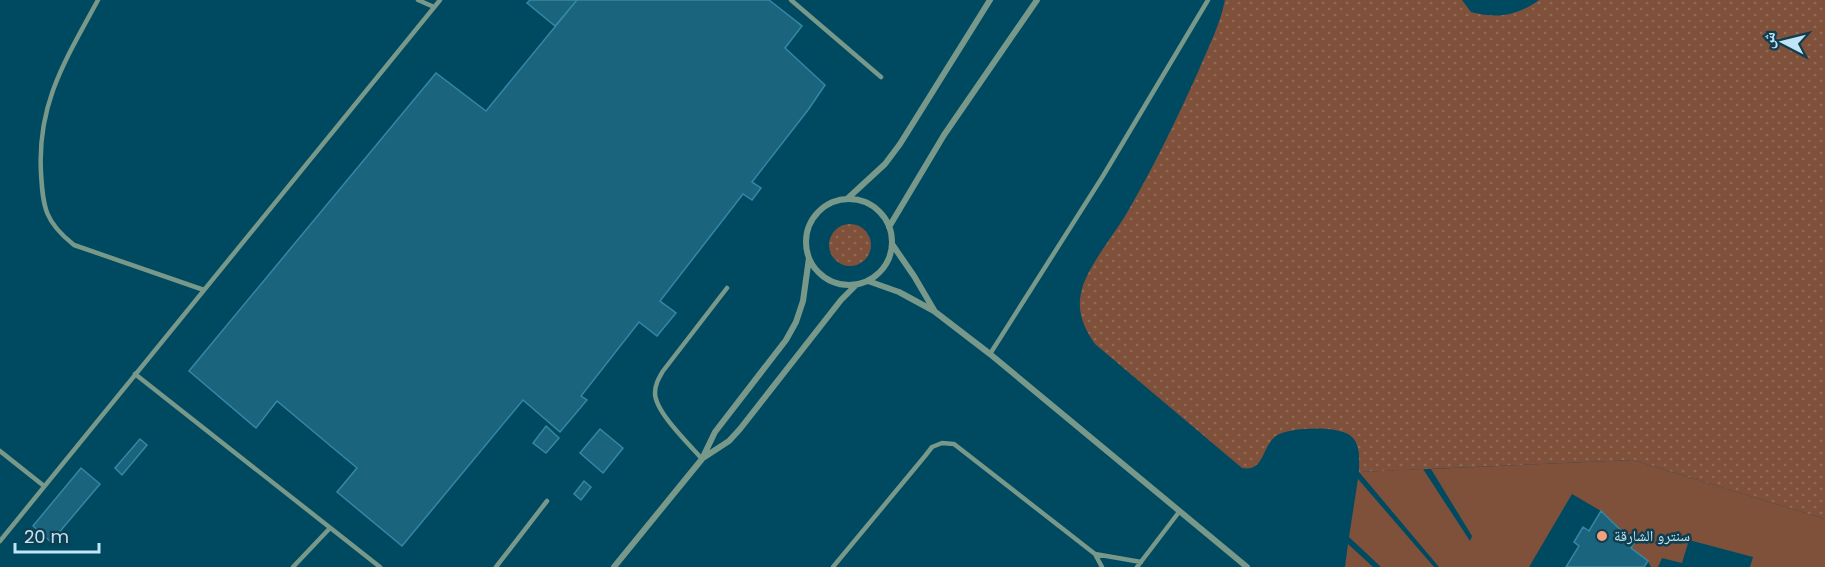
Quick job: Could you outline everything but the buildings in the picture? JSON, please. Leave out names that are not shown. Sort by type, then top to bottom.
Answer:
[{"type":"street","points":[[848,199],[885,164],[900,144],[990,0]]},
{"type":"street","points":[[889,226],[944,135],[1037,0]]},
{"type":"street","points":[[615,567],[702,459],[715,432],[786,340],[796,322],[803,301],[809,258],[807,235],[810,224],[817,214],[836,201],[858,200],[877,209],[889,226],[892,244],[890,255],[885,266],[868,281],[856,285],[833,282],[815,268],[809,258]]},
{"type":"street","points":[[892,244],[934,311]]},
{"type":"street","points":[[868,281],[899,292],[934,311],[990,354],[1247,567]]},
{"type":"street","points":[[702,459],[729,441],[740,429],[828,316],[856,285]]},
{"type":"lane","points":[[98,0],[54,82],[47,106],[40,156],[46,214],[57,232],[74,245],[204,291]]},
{"type":"lane","points":[[418,0],[434,8]]},
{"type":"lane","points":[[0,541],[440,0]]},
{"type":"lane","points":[[791,0],[881,77]]},
{"type":"lane","points":[[990,354],[1103,176],[1208,0]]},
{"type":"lane","points":[[702,459],[657,405],[654,393],[656,381],[663,370],[727,288]]},
{"type":"lane","points":[[135,374],[380,567]]},
{"type":"lane","points":[[833,567],[932,447],[942,443],[954,444],[963,450],[1095,554],[1102,567]]},
{"type":"lane","points":[[0,451],[45,486]]},
{"type":"lane","points":[[496,567],[547,501]]},
{"type":"lane","points":[[1095,554],[1139,565],[1179,512]]},
{"type":"lane","points":[[293,567],[330,528]]},
{"type":"shaded area","points":[[1225,0],[1462,0],[1471,12],[1506,15],[1523,10],[1539,0],[1825,0],[1825,519],[1633,460],[1359,472],[1359,453],[1352,437],[1346,433],[1326,429],[1303,429],[1276,436],[1259,463],[1249,468],[1242,468],[1095,344],[1084,325],[1080,311],[1080,297],[1085,279],[1128,211],[1165,142],[1210,45]]},
{"type":"shaded area","points":[[850,224],[858,225],[865,230],[870,237],[870,253],[865,260],[858,265],[850,266],[842,265],[835,260],[830,253],[829,245],[830,237],[835,230],[842,225]]},
{"type":"shaded area","points":[[1633,460],[1825,519],[1825,567],[1750,567],[1753,557],[1689,540],[1682,563],[1662,558],[1658,567],[1651,567],[1648,561],[1631,548],[1634,543],[1601,511],[1572,494],[1529,567],[1439,567],[1359,472],[1423,469],[1470,541],[1472,536],[1431,469]]},
{"type":"shaded area","points":[[1358,479],[1434,567],[1381,567],[1349,537]]},
{"type":"shaded area","points":[[1348,544],[1373,567],[1345,567]]},
{"type":"place","name":"سنترو الشارقة","points":[[1602,536]]}]
